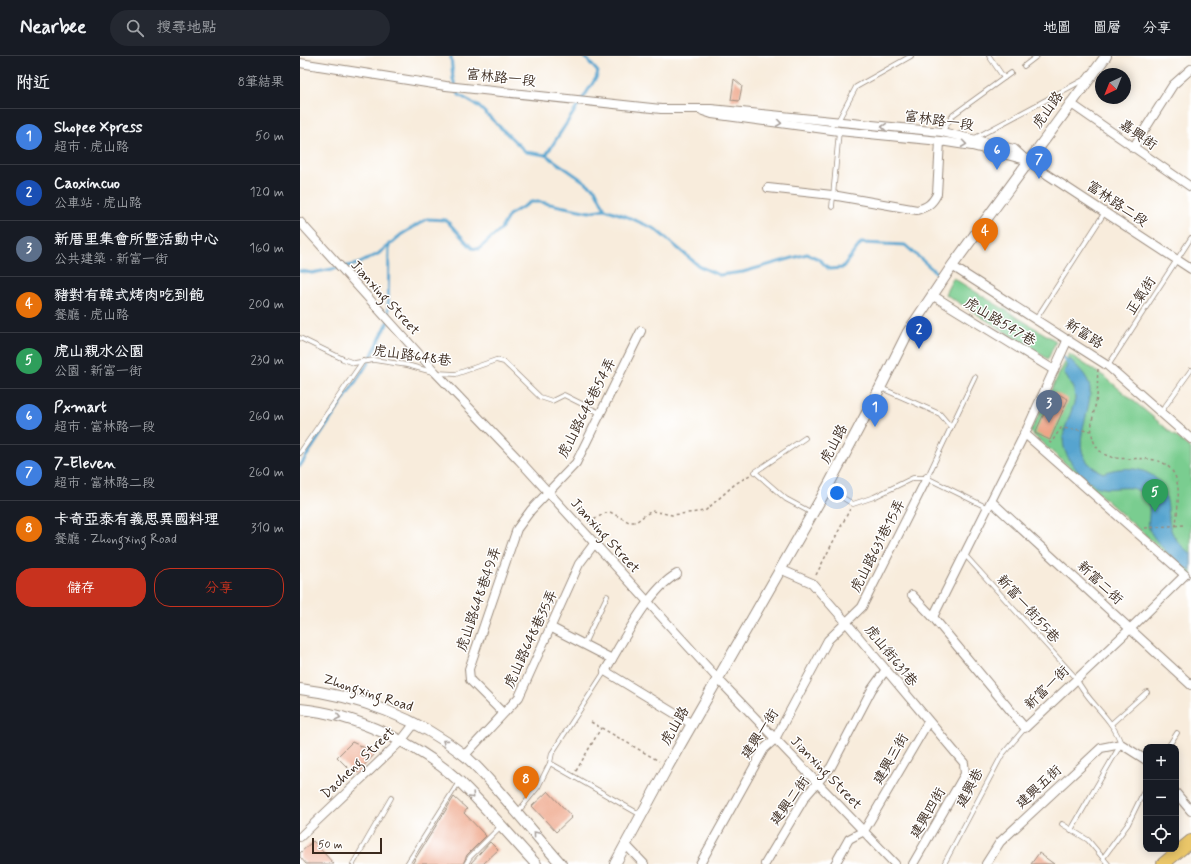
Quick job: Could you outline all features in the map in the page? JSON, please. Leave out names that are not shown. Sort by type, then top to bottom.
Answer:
[{"type":"main road","points":[[1163,864],[1191,841]]},
{"type":"street","name":"虎山路","points":[[615,864],[668,766],[827,488],[908,332],[952,266],[1070,103],[1106,56]]},
{"type":"street","name":"富林路一段","points":[[300,63],[446,86],[662,109],[711,109],[942,132],[975,138],[1014,149],[1028,162]]},
{"type":"street","points":[[1133,148],[1173,85],[1187,71],[1191,80]]},
{"type":"street","name":"嘉興街","points":[[1070,103],[1191,187]]},
{"type":"street","name":"富林路一段","points":[[700,110],[712,114],[839,131],[940,141],[979,147],[1013,156],[1028,162]]},
{"type":"street","points":[[768,188],[832,195],[917,210],[926,207],[933,201],[937,194],[940,141]]},
{"type":"street","name":"富林路二段","points":[[1028,162],[1191,269]]},
{"type":"street","name":"Jianxing Street","points":[[300,222],[436,373],[548,491],[594,544],[718,679],[895,864]]},
{"type":"street","name":"新富路","points":[[952,266],[1108,366],[1191,439]]},
{"type":"street","name":"虎山路547巷","points":[[932,296],[1054,370]]},
{"type":"street","name":"虎山路648巷54弄","points":[[548,491],[576,463],[640,331]]},
{"type":"street","points":[[933,617],[990,504],[1068,339]]},
{"type":"street","name":"新富一街","points":[[912,595],[933,617],[1024,728],[1130,629],[1185,575],[1024,433]]},
{"type":"street","name":"虎山路631巷15弄","points":[[846,622],[862,607],[927,478]]},
{"type":"street","name":"虎山路648巷49弄","points":[[503,714],[470,680],[469,669],[517,529],[548,491]]},
{"type":"street","name":"新富二街","points":[[990,504],[1191,685]]},
{"type":"street","name":"虎山路648巷35弄","points":[[464,756],[519,697],[579,564],[594,544]]},
{"type":"street","name":"虎山街631巷","points":[[780,569],[812,583],[964,763],[966,774]]},
{"type":"street","points":[[678,574],[668,579],[648,602],[605,671],[692,724]]},
{"type":"street","name":"建興一街","points":[[700,864],[764,750],[775,739],[828,640],[846,622]]},
{"type":"street","points":[[550,627],[612,659]]},
{"type":"street","name":"建興二街","points":[[765,864],[805,797],[831,767],[872,689],[885,671]]},
{"type":"street","name":"Zhongxing Road","points":[[300,689],[346,698],[383,710],[415,723],[464,756],[483,773],[561,864]]},
{"type":"street","points":[[300,708],[347,719],[401,741],[432,759],[459,781],[536,864]]},
{"type":"street","name":"建興三街","points":[[864,831],[928,722]]},
{"type":"street","name":"Dacheng Street","points":[[300,837],[401,741],[415,723]]},
{"type":"street","points":[[1121,744],[1143,758]]},
{"type":"street","name":"建興五街","points":[[986,864],[1000,842],[1101,748],[1121,744]]},
{"type":"street","name":"建興四街","points":[[913,864],[966,774]]},
{"type":"street","points":[[1179,797],[1191,811]]},
{"type":"street","points":[[835,864],[849,839],[864,831]]},
{"type":"street","points":[[626,844],[644,864]]},
{"type":"lane","points":[[838,121],[856,87],[911,56]]},
{"type":"lane","points":[[989,56],[1004,78]]},
{"type":"lane","points":[[1024,66],[1037,56]]},
{"type":"lane","points":[[942,132],[953,115],[1011,73]]},
{"type":"lane","points":[[975,138],[1089,78]]},
{"type":"lane","points":[[832,207],[839,131]]},
{"type":"lane","points":[[1036,319],[1105,212]]},
{"type":"lane","name":"正氣街","points":[[1108,366],[1191,238]]},
{"type":"lane","name":"虎山路648巷","points":[[300,338],[354,363],[374,360],[407,365],[436,373],[456,374],[496,360],[504,362],[540,397],[552,402],[564,395],[600,413]]},
{"type":"lane","points":[[300,453],[364,361]]},
{"type":"lane","points":[[1160,412],[1191,370]]},
{"type":"lane","points":[[927,478],[975,377]]},
{"type":"lane","points":[[880,388],[940,414],[951,426]]},
{"type":"lane","points":[[805,438],[755,472],[786,499],[812,513]]},
{"type":"lane","points":[[827,488],[853,504],[874,497],[913,478],[927,478],[990,504]]},
{"type":"lane","name":"新富一街55巷","points":[[964,555],[1076,678],[1080,686],[1111,724],[1121,744]]},
{"type":"lane","points":[[584,644],[607,596]]},
{"type":"lane","points":[[517,813],[538,787],[550,763],[552,753],[605,671]]},
{"type":"lane","points":[[1111,724],[1147,692]]},
{"type":"lane","name":"建興巷","points":[[944,864],[1002,755],[1024,728]]},
{"type":"lane","points":[[1170,744],[1176,733]]},
{"type":"lane","points":[[1072,830],[1121,744]]},
{"type":"lane","points":[[550,763],[641,815]]},
{"type":"lane","points":[[407,864],[459,781]]},
{"type":"lane","points":[[1103,858],[1128,824],[1143,792]]},
{"type":"lane","points":[[353,864],[391,798]]},
{"type":"lane","points":[[1062,824],[1088,840],[1108,864]]},
{"type":"lane","points":[[466,864],[470,857],[501,826]]},
{"type":"path","points":[[1098,359],[1097,394],[1091,431],[1096,445],[1105,455],[1113,458],[1146,458],[1169,467],[1176,476],[1177,483],[1178,500],[1176,525]]},
{"type":"path","points":[[1045,440],[1051,444],[1061,428],[1091,431]]},
{"type":"path","points":[[581,529],[603,514],[610,512],[629,522],[636,522],[645,514],[652,511],[672,515],[705,511],[734,484],[755,472]]},
{"type":"path","points":[[812,583],[853,504]]},
{"type":"path","points":[[1145,528],[1183,525]]},
{"type":"path","points":[[591,722],[668,766]]},
{"type":"path","points":[[576,772],[600,728]]},
{"type":"green space","points":[[953,278],[1056,341],[1048,359],[945,294]]},
{"type":"green space","points":[[1069,354],[1105,377],[1191,449],[1191,576],[1030,432]]},
{"type":"water","points":[[1069,358],[1085,375],[1090,388],[1081,446],[1084,456],[1091,465],[1103,473],[1122,469],[1141,470],[1157,479],[1163,487],[1166,497],[1172,532],[1179,543],[1191,553],[1191,571],[1180,564],[1167,552],[1151,533],[1149,528],[1149,503],[1145,496],[1135,489],[1105,488],[1094,485],[1075,468],[1068,458],[1063,442],[1066,426],[1075,398],[1073,388],[1064,373]]},
{"type":"building","points":[[734,79],[742,86],[739,101],[731,100]]},
{"type":"building","points":[[1054,392],[1068,399],[1050,440],[1035,433]]},
{"type":"building","points":[[352,742],[376,753],[355,775],[337,757]]},
{"type":"building","points":[[548,791],[572,817],[556,832],[532,806]]},
{"type":"building","points":[[454,797],[467,809],[464,813],[486,836],[467,855],[463,864],[412,864]]},
{"type":"building","points":[[313,841],[334,864],[306,864],[300,857],[300,853]]},
{"type":"building","points":[[490,842],[498,850],[483,864],[470,864]]},
{"type":"building","points":[[1039,853],[1054,864],[1031,864]]},
{"type":"waterway","points":[[451,56],[453,79],[459,95],[478,106],[526,152],[546,155],[595,189],[605,209]]},
{"type":"waterway","points":[[546,155],[596,78],[598,72],[584,56]]},
{"type":"waterway","points":[[300,271],[312,273],[358,264],[378,254],[402,234],[427,219],[446,220],[472,248],[479,249],[501,229],[509,215],[531,202],[540,202],[589,212],[605,209],[628,217],[655,229],[699,266],[719,275],[743,272],[807,254],[819,259],[829,269],[842,268],[861,243],[905,245],[939,275]]},
{"type":"waterway","points":[[300,466],[368,363],[388,322],[389,244]]},
{"type":"waterway","points":[[1063,357],[1069,365]]},
{"type":"place","name":"Pxmart","points":[[997,170]]},
{"type":"place","name":"7-Eleven","points":[[1039,179]]},
{"type":"place","name":"豬對有韓式烤肉吃到飽","points":[[985,251]]},
{"type":"place","name":"Caoxincuo","points":[[919,349]]},
{"type":"place","name":"新厝里集會所暨活動中心","points":[[1049,423]]},
{"type":"place","name":"Shopee Xpress","points":[[875,427]]},
{"type":"place","name":"虎山親水公園","points":[[1155,512]]},
{"type":"place","name":"卡奇亞泰有義思異國料理","points":[[526,799]]}]
